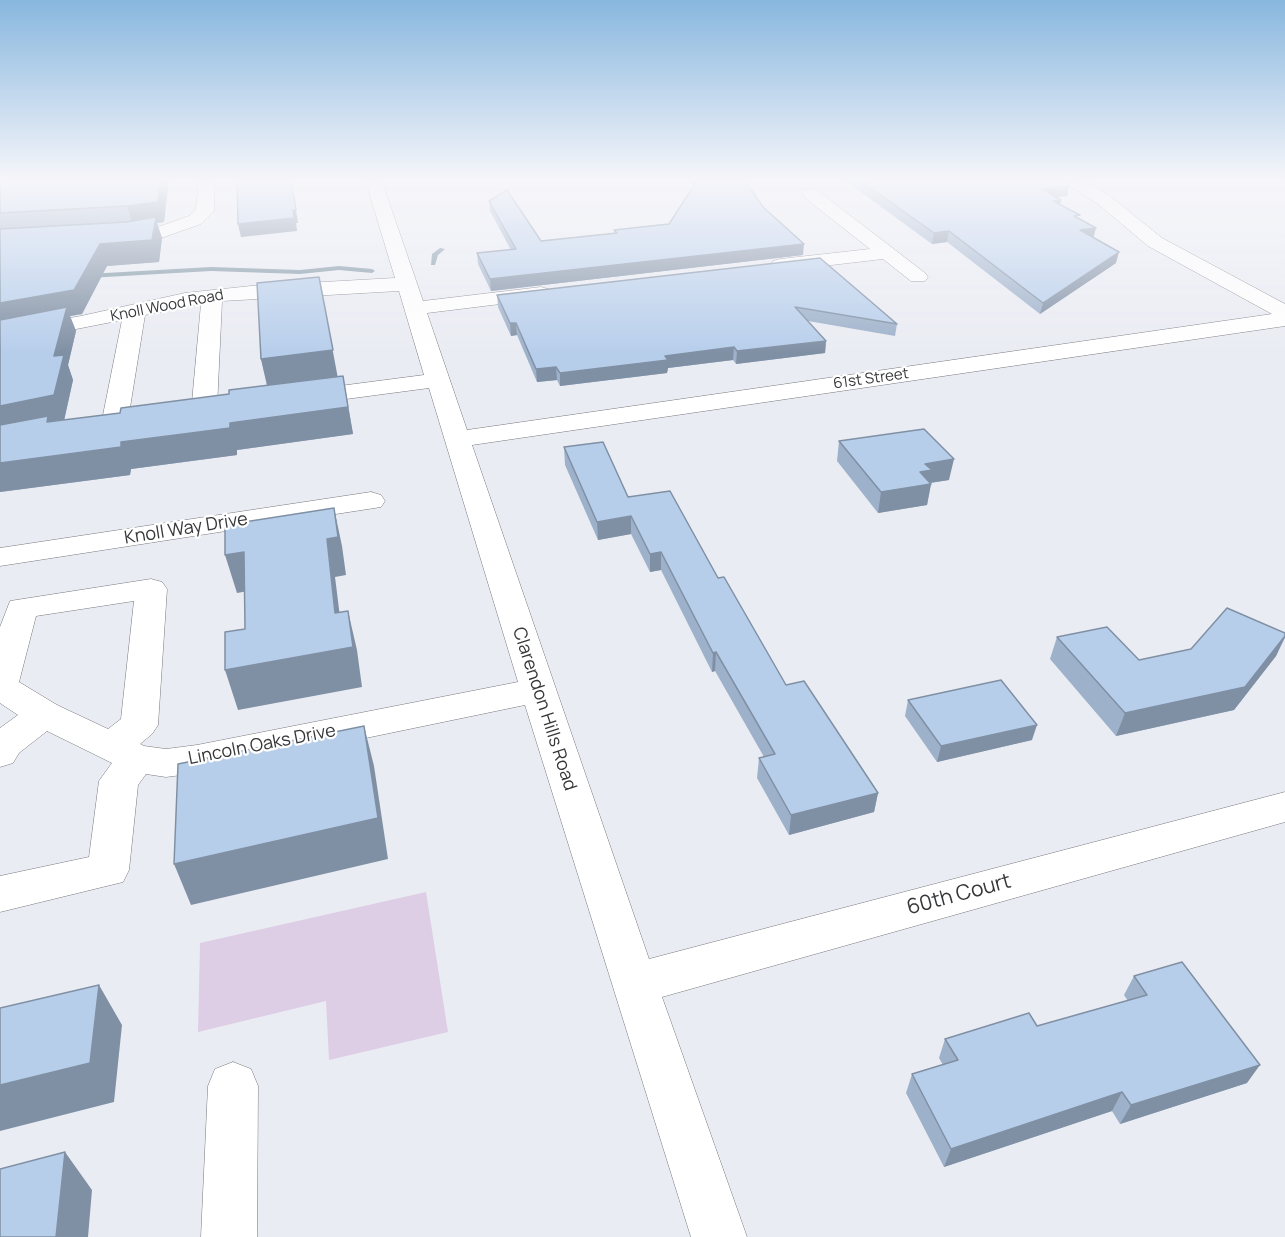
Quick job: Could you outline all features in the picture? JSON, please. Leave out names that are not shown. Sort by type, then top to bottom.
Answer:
[{"type":"street","points":[[100,237],[109,237]]},
{"type":"street","name":"Clarendon Hills Road","points":[[392,237],[634,984],[719,1237]]},
{"type":"street","points":[[865,237],[918,277]]},
{"type":"street","points":[[1149,237],[1285,313]]},
{"type":"street","points":[[756,268],[886,253]]},
{"type":"street","name":"Knoll Wood Road","points":[[0,337],[212,296],[411,296],[565,290]]},
{"type":"street","points":[[204,408],[212,296]]},
{"type":"street","points":[[135,310],[123,420],[204,408],[231,407]]},
{"type":"street","name":"61st Street","points":[[457,439],[1285,319]]},
{"type":"street","points":[[279,401],[438,380]]},
{"type":"street","name":"Knoll Way Drive","points":[[0,557],[371,501]]},
{"type":"street","points":[[0,687],[22,608],[151,589],[139,724],[125,752],[119,781],[108,870],[0,894]]},
{"type":"street","name":"Lincoln Oaks Drive","points":[[0,687],[44,714],[125,752],[166,763],[197,759],[538,690]]},
{"type":"street","points":[[0,753],[6,743],[44,714]]},
{"type":"street","name":"60th Court","points":[[634,984],[1285,807]]},
{"type":"street","points":[[229,1237],[233,1086]]},
{"type":"shaded area","points":[[426,892],[448,1032],[329,1060],[326,1001],[198,1032],[200,943]]},
{"type":"building","points":[[0,237],[153,237],[152,240],[100,244],[74,290],[0,303]]},
{"type":"building","points":[[509,237],[538,237],[541,241],[582,237],[796,237],[804,244],[490,279],[477,253],[516,249]]},
{"type":"building","points":[[956,237],[1092,237],[1119,252],[1043,303]]},
{"type":"building","points":[[820,258],[897,324],[795,307],[826,341],[737,351],[734,347],[665,356],[668,360],[560,373],[556,367],[536,369],[516,323],[510,323],[497,295]]},
{"type":"building","points":[[319,277],[333,350],[261,359],[257,283]]},
{"type":"building","points":[[67,307],[54,356],[64,355],[54,395],[0,406],[0,320]]},
{"type":"building","points":[[343,376],[348,407],[230,423],[230,428],[121,442],[121,447],[0,463],[0,425],[48,416],[47,422],[120,413],[121,408],[229,394],[229,390]]},
{"type":"building","points":[[924,429],[954,459],[925,464],[932,470],[920,472],[931,484],[881,492],[839,441]]},
{"type":"building","points":[[603,442],[628,497],[670,491],[718,578],[724,577],[786,685],[804,681],[878,793],[791,815],[759,758],[775,754],[716,652],[713,653],[661,552],[650,554],[631,516],[597,522],[564,447]]},
{"type":"building","points":[[334,508],[338,537],[327,539],[335,613],[348,611],[353,647],[225,670],[225,632],[245,629],[244,552],[225,555],[225,525]]},
{"type":"building","points":[[1227,608],[1285,633],[1245,687],[1125,713],[1057,637],[1107,627],[1139,660],[1191,649]]},
{"type":"building","points":[[1001,680],[1037,725],[941,746],[908,700]]},
{"type":"building","points":[[364,726],[378,818],[174,864],[178,764]]},
{"type":"building","points":[[1182,962],[1260,1065],[1131,1105],[1122,1092],[951,1149],[912,1074],[958,1060],[945,1039],[1029,1013],[1037,1026],[1147,995],[1134,976]]},
{"type":"building","points":[[99,985],[90,1063],[0,1085],[0,1008]]},
{"type":"building","points":[[65,1152],[56,1237],[0,1237],[0,1169]]},
{"type":"waterway","points":[[433,264],[435,254],[442,249]]},
{"type":"waterway","points":[[88,276],[211,269],[300,272],[339,268],[372,271]]}]
